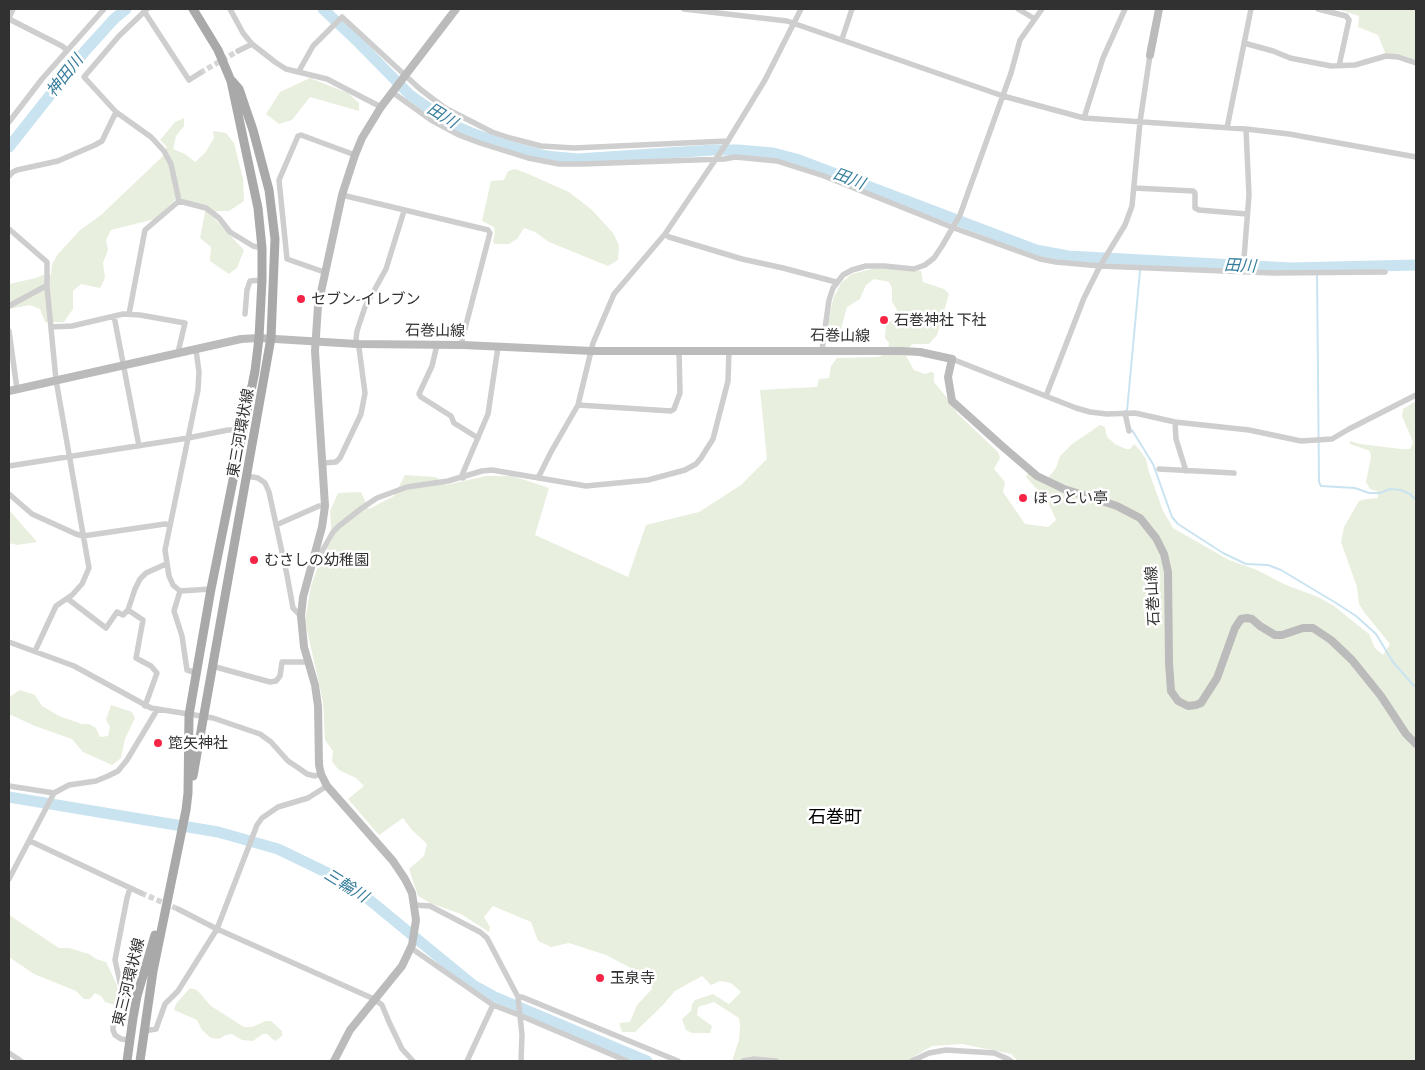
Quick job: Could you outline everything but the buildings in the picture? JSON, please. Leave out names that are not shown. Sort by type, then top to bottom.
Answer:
[{"type":"main road","name":"東三河環状線","points":[[140,1061],[143,1031],[165,910],[186,810],[189,715],[211,589],[255,371],[262,280],[262,248],[258,208],[232,81],[218,50],[192,9]]},
{"type":"main road","points":[[334,1061],[350,1030],[374,998],[402,966],[411,946],[415,927],[415,905],[412,893],[405,879],[393,861],[327,786],[321,774],[318,753],[318,706],[315,685],[304,647],[301,616],[303,597],[315,557],[325,506],[315,342],[318,306],[342,195],[354,155],[380,107],[456,9]]},
{"type":"main road","points":[[1150,55],[1159,9]]},
{"type":"main road","name":"東三河環状線","points":[[188,793],[271,338],[274,239],[269,190],[253,130],[239,89],[232,81]]},
{"type":"main road","name":"石巻山線","points":[[13,390],[241,339],[259,338],[357,344],[463,345],[592,351],[822,350],[920,352],[952,359],[948,377],[952,401],[1002,446],[1037,476],[1064,489],[1116,506],[1140,518],[1156,538],[1164,554],[1168,572],[1171,681],[1172,691],[1178,701],[1188,706],[1201,703],[1217,678],[1235,628],[1241,619],[1252,619],[1275,635],[1282,635],[1303,628],[1313,628],[1331,640],[1352,660],[1381,696],[1406,734],[1416,744]]},
{"type":"main road","name":"東三河環状線","points":[[127,1061],[133,1018],[144,970],[165,910]]},
{"type":"street","points":[[14,9],[9,19],[67,50]]},
{"type":"street","points":[[9,122],[67,50],[104,9]]},
{"type":"street","points":[[230,9],[252,44],[286,69],[327,80],[380,107]]},
{"type":"street","points":[[684,9],[788,21],[1003,96],[1084,118],[1246,129],[1289,134],[1416,157]]},
{"type":"street","points":[[538,478],[578,405],[593,344],[614,294],[665,234],[727,143],[752,104],[801,9]]},
{"type":"street","points":[[842,39],[852,9]]},
{"type":"street","points":[[1018,9],[1035,19]]},
{"type":"street","points":[[822,350],[829,300],[832,288],[836,282],[852,270],[866,266],[914,269],[925,265],[934,258],[955,226],[1003,96],[1020,40],[1042,9]]},
{"type":"street","points":[[1084,118],[1103,58],[1125,9]]},
{"type":"street","points":[[1227,128],[1251,9]]},
{"type":"street","points":[[1318,9],[1346,16],[1349,20],[1339,66]]},
{"type":"street","points":[[179,201],[171,164],[164,151],[151,137],[116,112],[84,77],[119,36],[146,10],[189,80],[200,73]]},
{"type":"street","points":[[299,71],[313,46],[341,18],[404,77],[445,108],[492,132],[524,142],[561,148],[727,143]]},
{"type":"street","points":[[1244,43],[1290,58],[1339,66],[1355,65],[1386,56],[1398,57],[1416,63]]},
{"type":"street","points":[[238,52],[252,44]]},
{"type":"street","points":[[1046,396],[1084,298],[1129,216],[1132,206],[1140,122],[1150,55]]},
{"type":"street","points":[[393,91],[431,120],[459,135],[507,153],[552,163],[582,164],[717,157],[762,158],[824,176],[1040,258],[1056,262],[1302,274],[1385,272]]},
{"type":"street","points":[[9,176],[12,172],[18,170],[58,161],[102,141],[116,112]]},
{"type":"street","points":[[1244,258],[1249,195],[1246,129]]},
{"type":"street","points":[[324,272],[287,259],[279,180],[298,136],[301,135],[354,155]]},
{"type":"street","points":[[1134,188],[1193,191],[1195,193],[1195,208],[1199,210],[1247,214]]},
{"type":"street","points":[[342,195],[488,230],[490,233],[462,340],[463,345]]},
{"type":"street","points":[[179,201],[206,208],[219,218],[230,232],[253,246],[262,248]]},
{"type":"street","points":[[129,314],[145,230],[179,201]]},
{"type":"street","points":[[323,463],[336,462],[340,458],[361,414],[365,393],[357,344],[357,331],[365,307],[386,269],[404,211]]},
{"type":"street","points":[[9,229],[47,262],[47,287],[56,380],[89,568],[82,584],[68,599],[56,606],[35,651]]},
{"type":"street","points":[[665,234],[669,238],[742,259],[836,282]]},
{"type":"street","points":[[245,314],[247,290],[250,281],[262,280]]},
{"type":"street","points":[[9,306],[47,287]]},
{"type":"street","points":[[51,327],[72,326],[129,314],[185,323],[179,348],[180,353]]},
{"type":"street","points":[[114,316],[139,446]]},
{"type":"street","points":[[9,331],[13,390]]},
{"type":"street","points":[[437,345],[432,366],[420,394],[421,397],[451,416],[454,423],[478,438]]},
{"type":"street","points":[[463,478],[462,475],[488,414],[498,347]]},
{"type":"street","points":[[196,350],[199,372],[198,390],[165,550],[166,564],[172,585],[180,591],[211,589]]},
{"type":"street","points":[[578,405],[671,411],[674,409],[680,393],[679,350]]},
{"type":"street","points":[[315,557],[321,553],[339,526],[377,498],[407,488],[463,478],[482,471],[492,470],[586,486],[648,480],[685,470],[696,464],[713,439],[727,387],[729,350]]},
{"type":"street","points":[[952,359],[1090,412],[1107,414],[1134,413],[1175,422],[1241,429],[1301,442],[1332,440],[1366,420],[1416,395]]},
{"type":"street","points":[[1125,413],[1129,431]]},
{"type":"street","points":[[1175,422],[1176,439],[1186,471]]},
{"type":"street","points":[[9,466],[228,430],[243,430]]},
{"type":"street","points":[[1159,470],[1234,473]]},
{"type":"street","points":[[247,476],[258,478],[265,483],[276,525],[293,608],[301,616]]},
{"type":"street","points":[[9,494],[32,514],[83,536],[165,524],[170,525]]},
{"type":"street","points":[[276,525],[318,506],[325,506]]},
{"type":"street","points":[[68,599],[106,628],[117,612],[123,616],[128,610],[140,579],[146,573],[166,564]]},
{"type":"street","points":[[180,591],[174,612],[182,636],[187,670],[197,673]]},
{"type":"street","points":[[128,610],[143,620],[136,658],[151,666],[157,673],[145,706]]},
{"type":"street","points":[[9,642],[74,666],[145,706],[157,710],[226,721],[260,734],[300,769],[315,776],[321,774]]},
{"type":"street","points":[[212,666],[270,682],[276,681],[280,676],[282,662],[309,662]]},
{"type":"street","points":[[9,879],[54,795],[69,785],[96,780],[118,771],[127,760],[157,710]]},
{"type":"street","points":[[9,786],[54,795]]},
{"type":"street","points":[[143,1031],[156,1029],[165,1004],[178,991],[217,929],[254,833],[262,818],[272,811],[308,798],[327,786]]},
{"type":"street","points":[[30,841],[141,893]]},
{"type":"street","points":[[129,1040],[115,1035],[113,1026],[120,1016],[124,1000],[115,960],[130,888]]},
{"type":"street","points":[[415,905],[430,906],[480,932],[487,938],[518,998],[522,1035],[521,1061]]},
{"type":"street","points":[[178,909],[217,929],[374,998],[382,1005],[402,1049],[413,1061]]},
{"type":"street","points":[[411,946],[493,1005],[519,1014],[627,1061]]},
{"type":"street","points":[[518,998],[522,997],[678,1061]]},
{"type":"street","points":[[467,1061],[493,1005]]},
{"type":"street","points":[[912,1061],[929,1053],[946,1050],[994,1053],[1011,1061]]},
{"type":"street","points":[[9,1053],[21,1061]]},
{"type":"street","points":[[743,1061],[754,1059],[776,1061]]},
{"type":"green space","points":[[1337,9],[1416,9],[1416,60],[1386,55],[1378,35],[1358,27],[1359,16]]},
{"type":"green space","points":[[310,78],[348,93],[359,103],[359,111],[310,97],[292,120],[279,124],[266,114],[280,92]]},
{"type":"green space","points":[[184,118],[184,126],[176,136],[173,149],[185,154],[195,162],[205,153],[214,138],[213,131],[226,133],[234,143],[243,179],[244,201],[229,211],[217,211],[213,217],[244,250],[237,268],[229,274],[210,261],[211,247],[200,238],[206,207],[176,199],[155,219],[111,230],[106,240],[108,250],[103,263],[105,278],[100,288],[81,284],[73,291],[73,309],[64,322],[45,322],[40,309],[30,305],[9,309],[9,284],[43,275],[51,275],[52,264],[58,254],[80,230],[101,215],[163,156],[167,147],[160,140],[175,122]]},
{"type":"green space","points":[[515,169],[569,192],[592,210],[613,233],[619,245],[618,260],[608,266],[549,242],[535,232],[524,228],[517,239],[509,244],[494,244],[494,227],[482,221],[491,181],[504,180],[508,171]]},
{"type":"green space","points":[[876,268],[921,271],[923,282],[944,289],[949,294],[937,335],[929,344],[912,344],[905,354],[914,370],[925,374],[934,373],[934,382],[958,414],[998,452],[1000,458],[994,469],[1005,482],[1003,492],[1025,524],[1048,527],[1056,520],[1048,502],[1026,477],[1028,473],[1044,483],[1056,468],[1060,456],[1072,444],[1100,425],[1105,427],[1107,437],[1115,444],[1130,449],[1134,444],[1139,449],[1146,459],[1163,511],[1173,528],[1229,560],[1257,570],[1334,606],[1369,634],[1375,648],[1383,655],[1390,644],[1359,604],[1357,587],[1341,542],[1344,527],[1359,501],[1378,498],[1377,491],[1370,489],[1366,482],[1371,457],[1370,451],[1350,444],[1350,441],[1360,444],[1410,449],[1413,442],[1402,416],[1403,409],[1416,401],[1416,1061],[1018,1061],[1011,1054],[962,1044],[932,1046],[915,1056],[913,1061],[732,1061],[739,1040],[739,1018],[714,1002],[698,1007],[697,1015],[712,1026],[710,1033],[692,1033],[686,1030],[682,1019],[691,1011],[695,1000],[713,994],[729,1004],[741,992],[731,983],[720,981],[711,985],[702,976],[675,991],[635,1032],[622,1032],[619,1023],[630,1022],[637,1005],[652,989],[648,977],[606,955],[569,943],[551,947],[538,941],[531,922],[493,906],[484,917],[490,927],[489,932],[461,914],[430,903],[418,896],[409,869],[424,856],[427,844],[411,829],[403,818],[379,835],[348,799],[364,786],[356,778],[339,770],[332,762],[333,751],[325,740],[323,702],[305,621],[311,586],[322,555],[332,540],[330,511],[338,493],[361,492],[369,509],[394,496],[405,475],[436,477],[446,485],[486,476],[513,476],[549,488],[535,535],[628,577],[646,525],[699,512],[741,485],[767,459],[760,390],[817,387],[819,379],[829,378],[831,366],[837,358],[878,357],[888,353],[889,343],[885,338],[886,324],[897,317],[897,310],[892,301],[892,288],[889,282],[874,279],[866,285],[860,299],[847,307],[840,333],[832,337],[827,330],[833,299],[841,283],[852,274]]},
{"type":"green space","points":[[9,510],[37,542],[17,545],[9,543]]},
{"type":"green space","points":[[20,690],[35,695],[42,706],[59,716],[82,724],[89,724],[96,728],[100,737],[108,736],[110,727],[106,720],[111,705],[132,712],[135,718],[125,739],[121,758],[112,765],[83,752],[72,739],[35,726],[9,714],[9,697]]},
{"type":"green space","points":[[9,915],[59,948],[69,948],[106,962],[117,985],[119,996],[115,1005],[105,1002],[101,996],[95,993],[90,999],[84,999],[76,991],[34,974],[9,957]]},
{"type":"green space","points":[[190,988],[197,990],[211,1006],[244,1027],[252,1027],[266,1021],[271,1021],[282,1031],[282,1036],[275,1041],[267,1034],[263,1034],[253,1041],[242,1040],[232,1034],[219,1039],[211,1038],[202,1030],[197,1020],[174,1010],[176,1004]]},
{"type":"waterway","name":"神田川","points":[[9,147],[85,51],[114,19],[126,9]]},
{"type":"waterway","name":"田川","points":[[323,9],[410,95],[451,124],[508,146],[546,156],[577,159],[713,150],[773,153],[796,159],[1036,250],[1068,256],[1291,268],[1416,265]]},
{"type":"waterway","points":[[1127,411],[1141,260]]},
{"type":"waterway","points":[[1317,268],[1319,482],[1321,486],[1355,488],[1369,493],[1380,493],[1390,489],[1401,490],[1410,494],[1416,500]]},
{"type":"waterway","points":[[1132,430],[1153,464],[1172,517],[1178,524],[1223,553],[1246,564],[1268,565],[1281,570],[1356,616],[1376,634],[1393,662],[1414,686]]},
{"type":"waterway","name":"三輪川","points":[[9,797],[218,832],[278,849],[340,879],[361,893],[473,985],[495,997],[647,1061]]},
{"type":"tunnel","points":[[200,73],[238,51]]},
{"type":"tunnel","points":[[141,893],[178,909]]},
{"type":"place","name":"セブン-イレブン","points":[[301,299]]},
{"type":"place","name":"石巻神社 下社","points":[[884,320]]},
{"type":"place","name":"ほっとい亭","points":[[1023,498]]},
{"type":"place","name":"むさしの幼稚園","points":[[254,560]]},
{"type":"place","name":"箆矢神社","points":[[158,743]]},
{"type":"place","name":"玉泉寺","points":[[600,978]]},
{"type":"district","name":"石巻町","points":[[835,818]]}]
